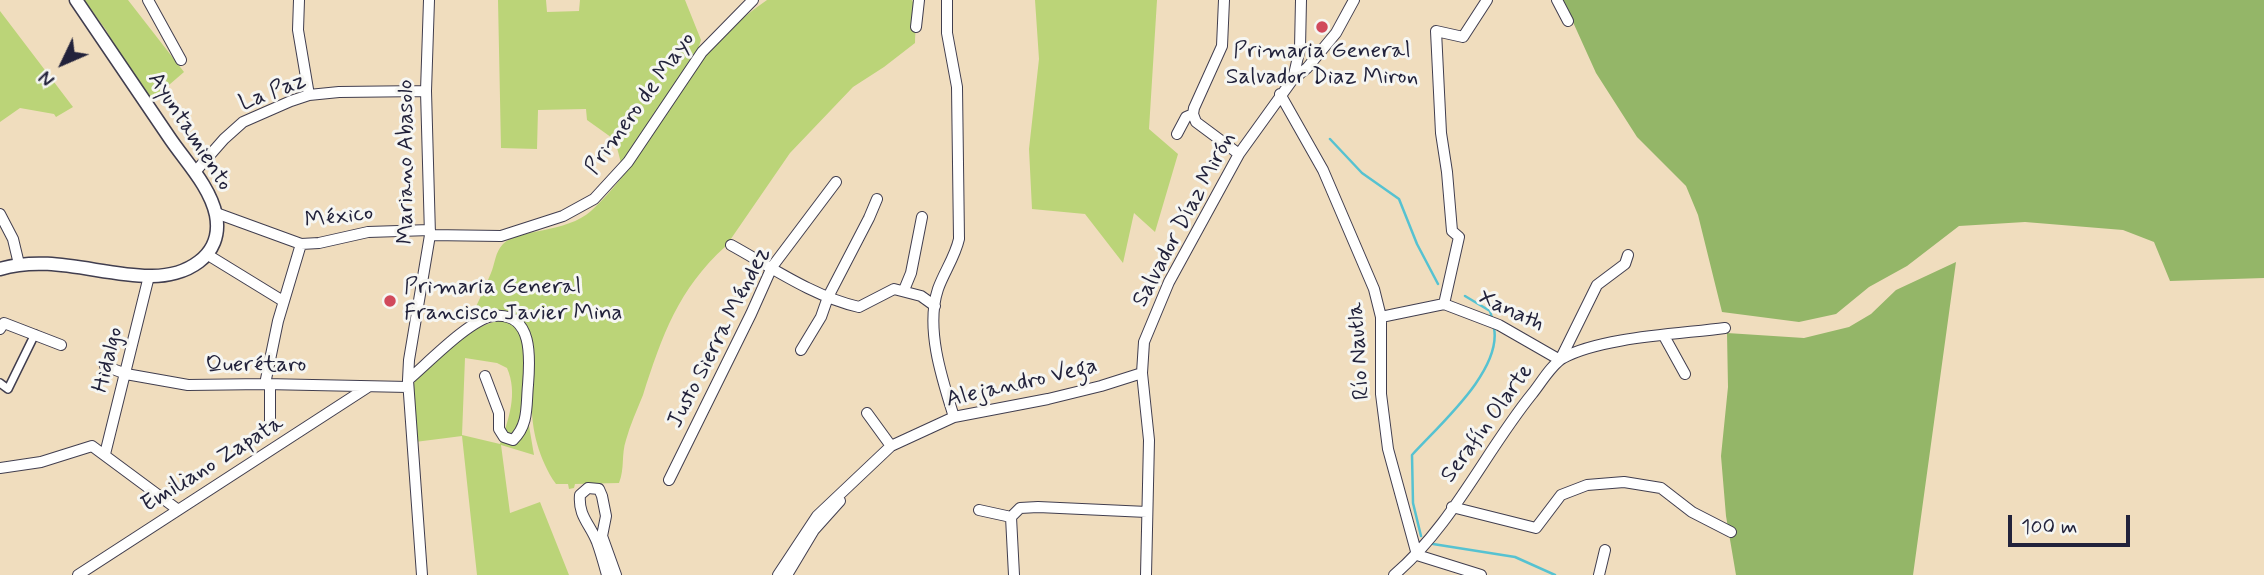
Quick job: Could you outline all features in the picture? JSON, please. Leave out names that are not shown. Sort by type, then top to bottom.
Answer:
[{"type":"street","name":"Ayuntamiento","points":[[76,0],[195,172],[216,213],[216,237],[208,255]]},
{"type":"street","points":[[148,0],[181,60]]},
{"type":"street","points":[[299,0],[298,30],[309,95]]},
{"type":"street","name":"Mariano Abasolo","points":[[422,575],[408,384],[409,360],[430,233],[426,91],[429,0]]},
{"type":"street","name":"Primero de Mayo","points":[[430,233],[501,236],[563,216],[594,199],[628,162],[695,61],[753,0]]},
{"type":"street","points":[[916,27],[919,0]]},
{"type":"street","points":[[947,0],[947,33],[957,87],[959,239],[957,251],[937,292],[935,306],[941,377],[954,417]]},
{"type":"street","points":[[1224,0],[1223,46],[1193,114],[1196,122],[1239,154]]},
{"type":"street","points":[[1293,79],[1300,48],[1301,0]]},
{"type":"street","name":"Salvador Díaz Mirón","points":[[1146,575],[1149,440],[1142,373],[1144,342],[1169,282],[1239,154],[1280,94],[1307,68],[1336,33],[1354,0]]},
{"type":"street","points":[[1381,317],[1444,304],[1459,237],[1452,231],[1441,134],[1436,31],[1463,37],[1487,0]]},
{"type":"street","points":[[1557,0],[1568,21]]},
{"type":"street","name":"La Paz","points":[[195,172],[243,122],[309,95],[358,91],[426,91]]},
{"type":"street","name":"Río Nautla","points":[[1280,94],[1323,170],[1374,289],[1381,317],[1381,394],[1388,449],[1417,555]]},
{"type":"street","points":[[1177,134],[1186,117],[1193,114]]},
{"type":"street","name":"Justo Sierra Méndez","points":[[669,481],[772,267],[836,182]]},
{"type":"street","points":[[801,350],[821,317],[828,297],[877,199]]},
{"type":"street","name":"México","points":[[216,213],[300,244],[319,243],[368,232],[430,233]]},
{"type":"street","points":[[0,214],[13,239],[19,264]]},
{"type":"street","points":[[904,290],[911,273],[922,217]]},
{"type":"street","points":[[270,429],[268,384],[283,301],[300,244]]},
{"type":"street","points":[[731,245],[828,297],[859,307],[894,289],[921,296],[935,306]]},
{"type":"street","points":[[0,269],[19,264],[81,266],[149,276],[185,271],[208,255],[283,301]]},
{"type":"street","points":[[1560,360],[1597,285],[1625,264],[1628,255]]},
{"type":"street","name":"Hidalgo","points":[[105,454],[149,276]]},
{"type":"street","name":"Xanath","points":[[1444,304],[1499,325],[1560,360]]},
{"type":"street","points":[[408,384],[480,320],[505,317],[517,323],[527,336],[531,360],[526,421],[521,433],[513,440],[503,437],[499,429],[499,413],[485,376]]},
{"type":"street","points":[[2,326],[35,334],[61,345]]},
{"type":"street","name":"Serafín Olarte","points":[[1394,575],[1417,555],[1519,410],[1560,360],[1579,350],[1725,328]]},
{"type":"street","points":[[0,383],[8,389],[35,334]]},
{"type":"street","points":[[1664,336],[1685,374]]},
{"type":"street","name":"Querétaro","points":[[105,366],[126,374],[188,385],[368,387],[408,384]]},
{"type":"street","name":"Alejandro Vega","points":[[778,575],[836,495],[891,446],[954,417],[1088,389],[1142,373]]},
{"type":"street","name":"Emiliano Zapata","points":[[78,575],[368,387]]},
{"type":"street","points":[[867,413],[891,446]]},
{"type":"street","points":[[0,468],[41,463],[92,446],[177,509]]},
{"type":"street","points":[[1452,507],[1536,528],[1560,495],[1587,485],[1624,482],[1661,488],[1692,512],[1731,532]]},
{"type":"street","points":[[1014,575],[1011,517],[1020,508],[1147,512]]},
{"type":"street","points":[[979,510],[1011,517]]},
{"type":"street","name":"Alejandro Vega","points":[[787,575],[811,528]]},
{"type":"street","points":[[607,575],[599,537],[616,575]]},
{"type":"street","points":[[1599,575],[1605,550]]},
{"type":"street","points":[[1417,555],[1481,575]]},
{"type":"green space","points":[[84,0],[128,0],[184,72],[147,104],[106,30]]},
{"type":"green space","points":[[498,0],[546,0],[547,12],[579,11],[580,0],[685,0],[701,40],[697,52],[621,163],[615,140],[587,120],[586,109],[538,110],[537,149],[501,148]]},
{"type":"green space","points":[[767,0],[912,0],[916,15],[915,43],[853,87],[790,153],[726,246],[695,279],[674,314],[657,353],[625,446],[619,483],[575,484],[574,488],[569,489],[568,484],[556,484],[545,465],[533,423],[534,349],[529,331],[517,322],[491,313],[469,322],[498,251],[510,239],[569,223],[591,211],[633,163],[707,52],[746,15]]},
{"type":"green space","points":[[1035,0],[1157,0],[1149,129],[1178,154],[1155,232],[1134,213],[1123,263],[1085,214],[1032,209],[1029,149],[1039,59]]},
{"type":"green space","points":[[1563,0],[2264,0],[2264,278],[2170,281],[2154,242],[2123,230],[2025,222],[1959,226],[1907,266],[1869,287],[1836,314],[1799,322],[1722,312],[1698,215],[1686,186],[1637,137],[1596,73]]},
{"type":"green space","points":[[0,11],[73,107],[56,117],[54,114],[20,108],[0,122]]},
{"type":"green space","points":[[1956,262],[1913,575],[1736,575],[1726,516],[1721,456],[1728,387],[1727,333],[1804,338],[1849,327],[1871,314],[1896,290]]},
{"type":"green space","points":[[505,320],[516,325],[524,335],[527,414],[534,455],[501,445],[510,513],[540,502],[569,575],[477,575],[462,436],[415,442],[411,391],[415,381],[457,343],[492,323]],"holes":[[[465,358],[497,363],[507,368],[512,387],[509,416],[500,444],[462,435]]]},
{"type":"waterway","points":[[1330,139],[1362,173],[1399,199],[1417,244],[1438,284]]},
{"type":"waterway","points":[[1465,296],[1490,311],[1492,318]]},
{"type":"waterway","points":[[1421,536],[1413,503],[1412,455],[1452,413],[1479,379],[1494,345],[1494,328]]},
{"type":"waterway","points":[[1433,544],[1515,557],[1555,575]]},
{"type":"place","name":"Primaria General Salvador Diaz Miron","points":[[1322,27]]},
{"type":"place","name":"Primaria General Francisco Javier Mina","points":[[390,301]]}]
